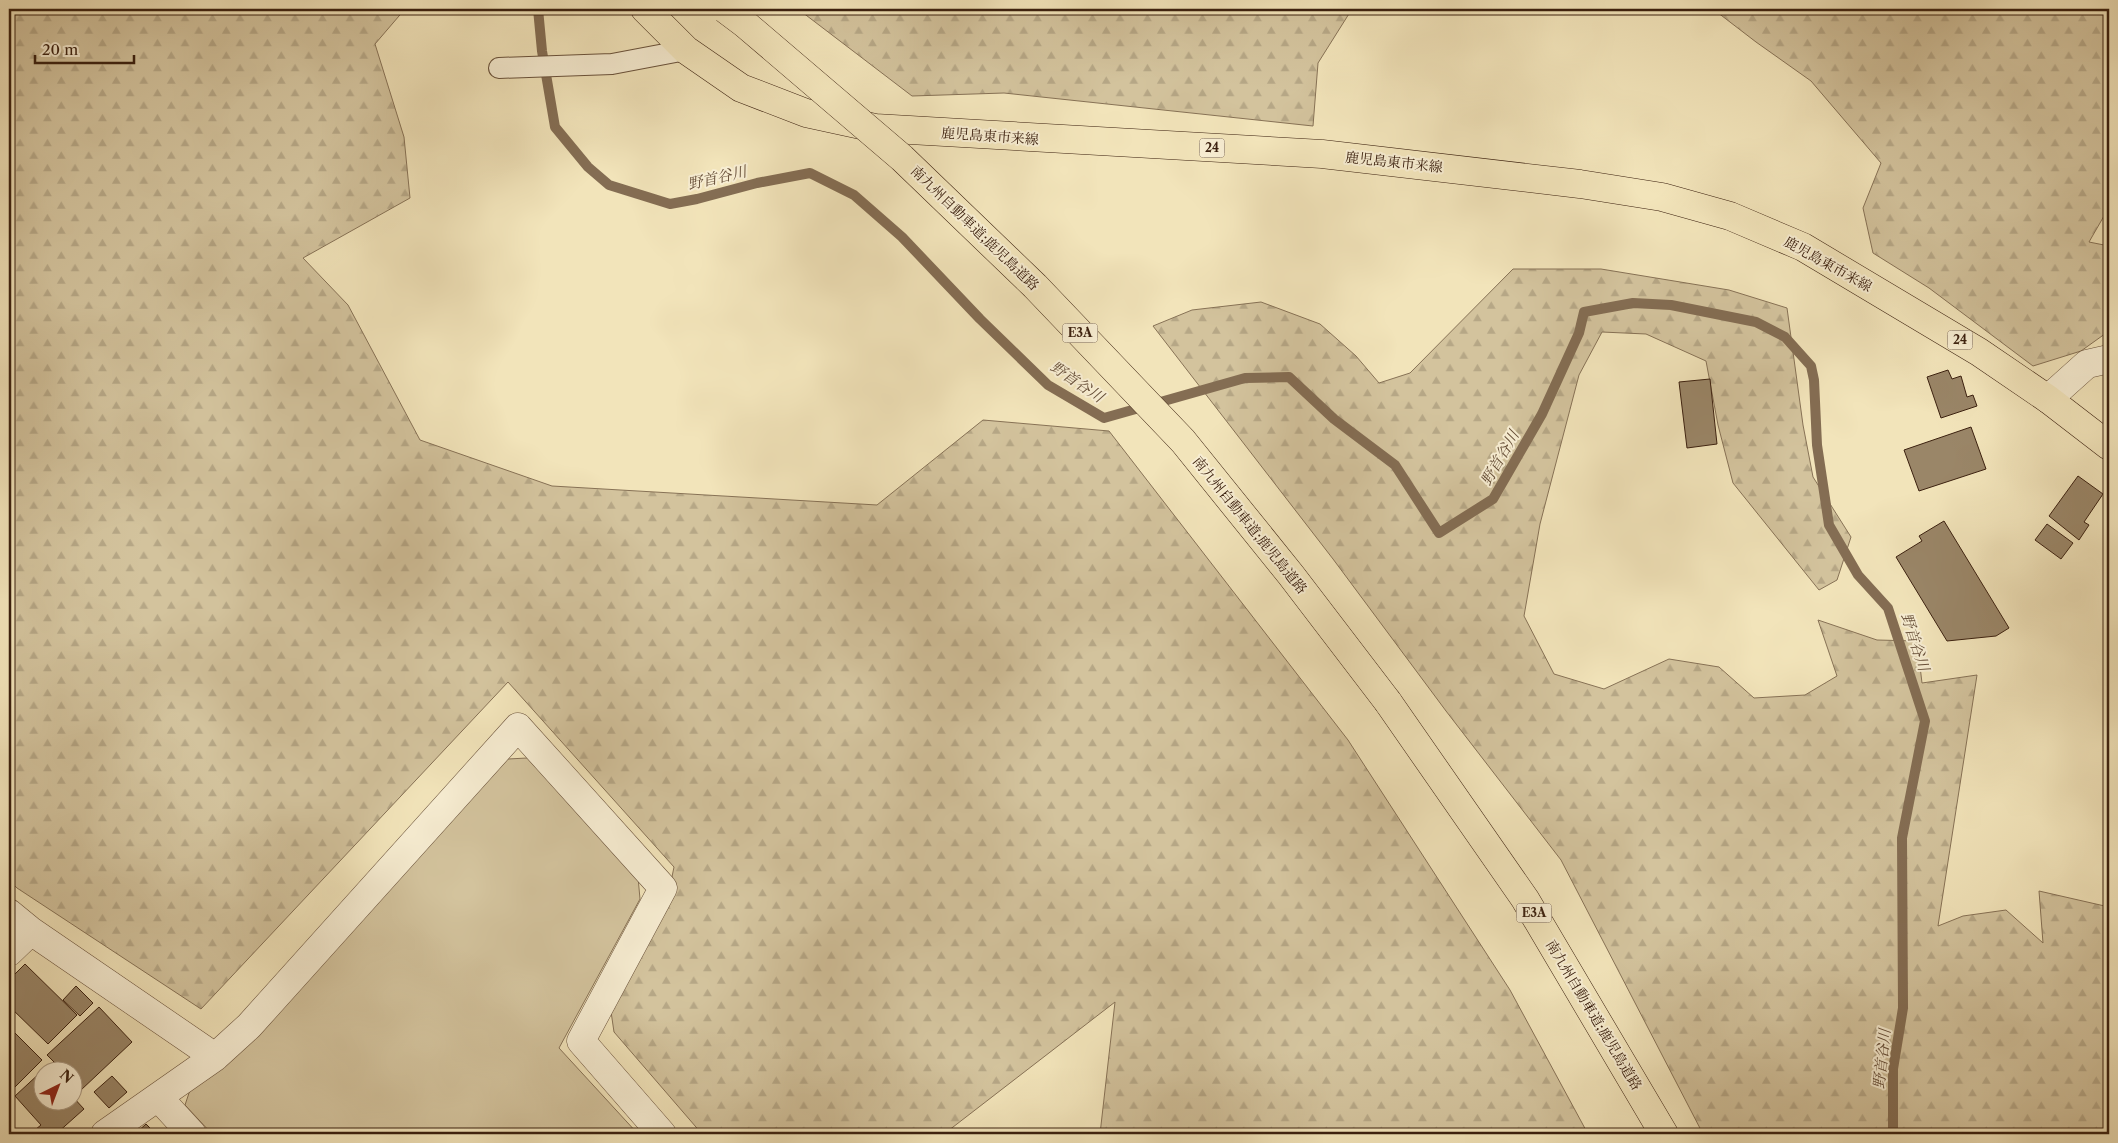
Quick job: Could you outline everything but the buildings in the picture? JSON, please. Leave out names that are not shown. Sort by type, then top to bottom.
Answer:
[{"type":"main road","name":"鹿児島東市来線","points":[[645,9],[686,50],[741,88],[806,113],[875,128],[1322,154],[1580,184],[1662,197],[1730,216],[1802,247],[1979,352],[2048,399],[2109,446]]},
{"type":"main road","name":"南九州自動車道;鹿児島道路","points":[[725,9],[902,158],[1035,286],[1183,441],[1291,575],[1388,702],[1526,899],[1664,1134]]},
{"type":"street","points":[[2048,399],[2087,364],[2109,359]]},
{"type":"street","points":[[105,1134],[215,1056],[249,1026],[518,727],[663,888],[581,1041],[662,1134]]},
{"type":"street","points":[[9,913],[31,931],[215,1056]]},
{"type":"street","points":[[9,952],[31,931]]},
{"type":"street","points":[[158,1097],[192,1134]]},
{"type":"lane","points":[[499,68],[612,64],[686,50]]},
{"type":"green space","points":[[9,9],[405,9],[375,44],[404,137],[410,198],[303,258],[348,305],[420,440],[552,486],[877,505],[983,420],[1109,431],[1348,740],[1510,990],[1588,1134],[1100,1134],[1115,1002],[944,1134],[702,1134],[614,1032],[609,998],[666,906],[674,867],[508,682],[201,1009],[17,888],[9,880]]},
{"type":"green space","points":[[798,9],[1352,9],[1318,63],[1313,126],[1004,93],[912,96]]},
{"type":"green space","points":[[1713,9],[2109,9],[2109,213],[2104,216],[2089,242],[2109,246],[2109,331],[2081,351],[2033,366],[1929,288],[1873,253],[1863,208],[1881,163],[1811,81]]},
{"type":"green space","points":[[1513,269],[1601,269],[1729,290],[1787,308],[1803,425],[1813,477],[1851,537],[1837,580],[1819,590],[1733,483],[1718,425],[1706,361],[1646,334],[1602,332],[1579,375],[1540,524],[1524,616],[1554,674],[1604,689],[1669,659],[1719,667],[1754,698],[1805,695],[1837,676],[1818,620],[1877,640],[1917,641],[1922,683],[1977,675],[1938,926],[1963,916],[2006,910],[2043,943],[2039,891],[2109,907],[2109,1134],[1703,1134],[1561,860],[1446,711],[1333,559],[1153,326],[1192,310],[1261,302],[1320,324],[1356,356],[1379,383],[1410,373]]},
{"type":"green space","points":[[527,758],[638,877],[640,899],[559,1048],[638,1134],[212,1134],[185,1105],[190,1090],[228,1064],[508,759]]},
{"type":"waterway","name":"野首谷川","points":[[538,9],[542,51],[555,127],[588,167],[609,185],[670,204],[757,183],[810,173],[854,195],[902,237],[980,319],[1048,385],[1104,418],[1245,378],[1289,377],[1334,419],[1395,465],[1439,533],[1493,499],[1542,414],[1579,333],[1584,312],[1633,303],[1671,305],[1756,322],[1785,337],[1811,366],[1814,380],[1817,445],[1829,525],[1858,575],[1888,608],[1925,721],[1902,838],[1903,1008],[1893,1069],[1893,1134]]}]
